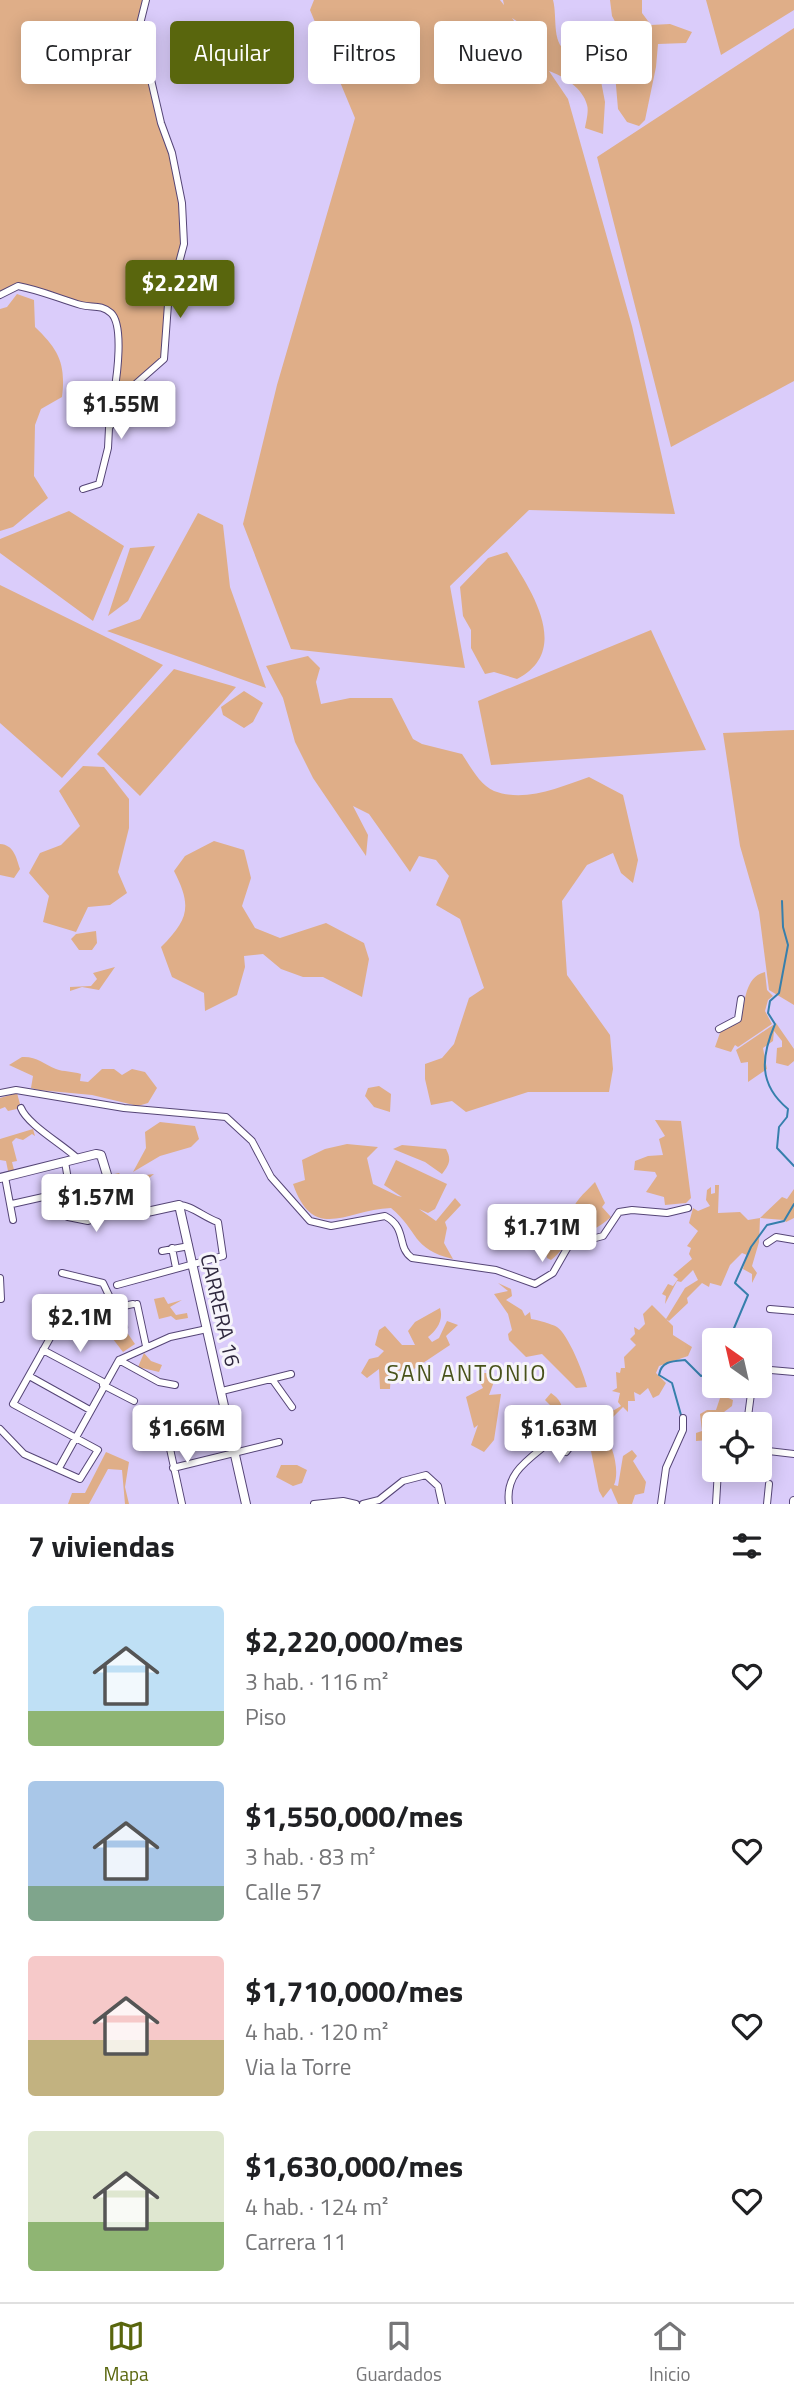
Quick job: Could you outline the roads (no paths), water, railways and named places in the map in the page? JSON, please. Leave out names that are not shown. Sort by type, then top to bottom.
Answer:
[{"type":"street","points":[[122,396],[166,354],[168,304],[184,244],[182,204],[172,153],[161,123],[139,28],[146,0]]},
{"type":"street","points":[[0,295],[18,286],[82,305],[98,305],[116,321],[118,370],[114,393],[117,398],[128,394],[109,428],[108,448],[99,484],[83,489]]},
{"type":"street","points":[[719,1029],[738,1019],[741,999]]},
{"type":"street","points":[[0,1093],[16,1090],[124,1108],[226,1117],[252,1141],[271,1177],[310,1222],[331,1226],[385,1216],[399,1229],[404,1250],[412,1258],[496,1270],[535,1284],[553,1273],[569,1245],[603,1237],[619,1212],[632,1210],[667,1213],[688,1208]]},
{"type":"street","points":[[21,1108],[24,1116],[77,1158]]},
{"type":"street","points":[[13,1220],[14,1212],[3,1177],[77,1158],[101,1155],[118,1211]]},
{"type":"street","points":[[12,1204],[70,1191],[65,1162]]},
{"type":"street","points":[[68,1217],[88,1221],[118,1211],[147,1212],[179,1205],[186,1206],[220,1225],[223,1256],[117,1284]]},
{"type":"street","name":"CARRERA 16","points":[[179,1205],[246,1504]]},
{"type":"street","points":[[768,1243],[776,1237],[794,1240]]},
{"type":"street","points":[[162,1251],[189,1246]]},
{"type":"street","points":[[172,1248],[176,1268]]},
{"type":"street","points":[[62,1273],[99,1280],[124,1327]]},
{"type":"street","points":[[0,1278],[1,1299]]},
{"type":"street","points":[[115,1307],[135,1304],[146,1346]]},
{"type":"street","points":[[770,1309],[794,1311]]},
{"type":"street","points":[[0,1429],[24,1454],[80,1479],[97,1450],[13,1404],[59,1322]]},
{"type":"street","points":[[59,1468],[119,1360],[170,1337],[207,1329]]},
{"type":"street","points":[[43,1350],[134,1401]]},
{"type":"street","points":[[119,1360],[165,1384],[175,1385]]},
{"type":"street","points":[[772,1370],[794,1372]]},
{"type":"street","points":[[222,1391],[291,1374]]},
{"type":"street","points":[[29,1376],[90,1410]]},
{"type":"street","points":[[272,1379],[292,1407]]},
{"type":"street","points":[[661,1504],[666,1468],[684,1430],[683,1419]]},
{"type":"street","points":[[167,1435],[182,1504]]},
{"type":"street","points":[[509,1504],[508,1483],[520,1467],[546,1445],[566,1452],[576,1439]]},
{"type":"street","points":[[173,1468],[279,1442]]},
{"type":"street","points":[[772,1451],[794,1454]]},
{"type":"street","points":[[363,1504],[379,1500],[403,1482],[426,1475],[438,1486],[442,1504]]},
{"type":"street","points":[[716,1504],[717,1482]]},
{"type":"street","points":[[767,1504],[769,1484]]},
{"type":"street","points":[[319,1503],[343,1501],[356,1504]]},
{"type":"waterway","points":[[782,901],[783,927],[788,945],[779,993],[770,1001],[768,1013],[775,1024],[767,1048],[765,1069],[771,1090],[788,1109],[787,1117],[779,1127],[777,1148],[794,1166]]},
{"type":"waterway","points":[[734,1328],[748,1295],[735,1283],[751,1247],[767,1225],[784,1221],[794,1204]]},
{"type":"waterway","points":[[681,1415],[672,1383],[659,1375],[660,1370],[668,1363],[685,1360],[702,1376]]},
{"type":"district","name":"SAN ANTONIO","points":[[467,1372]]}]
